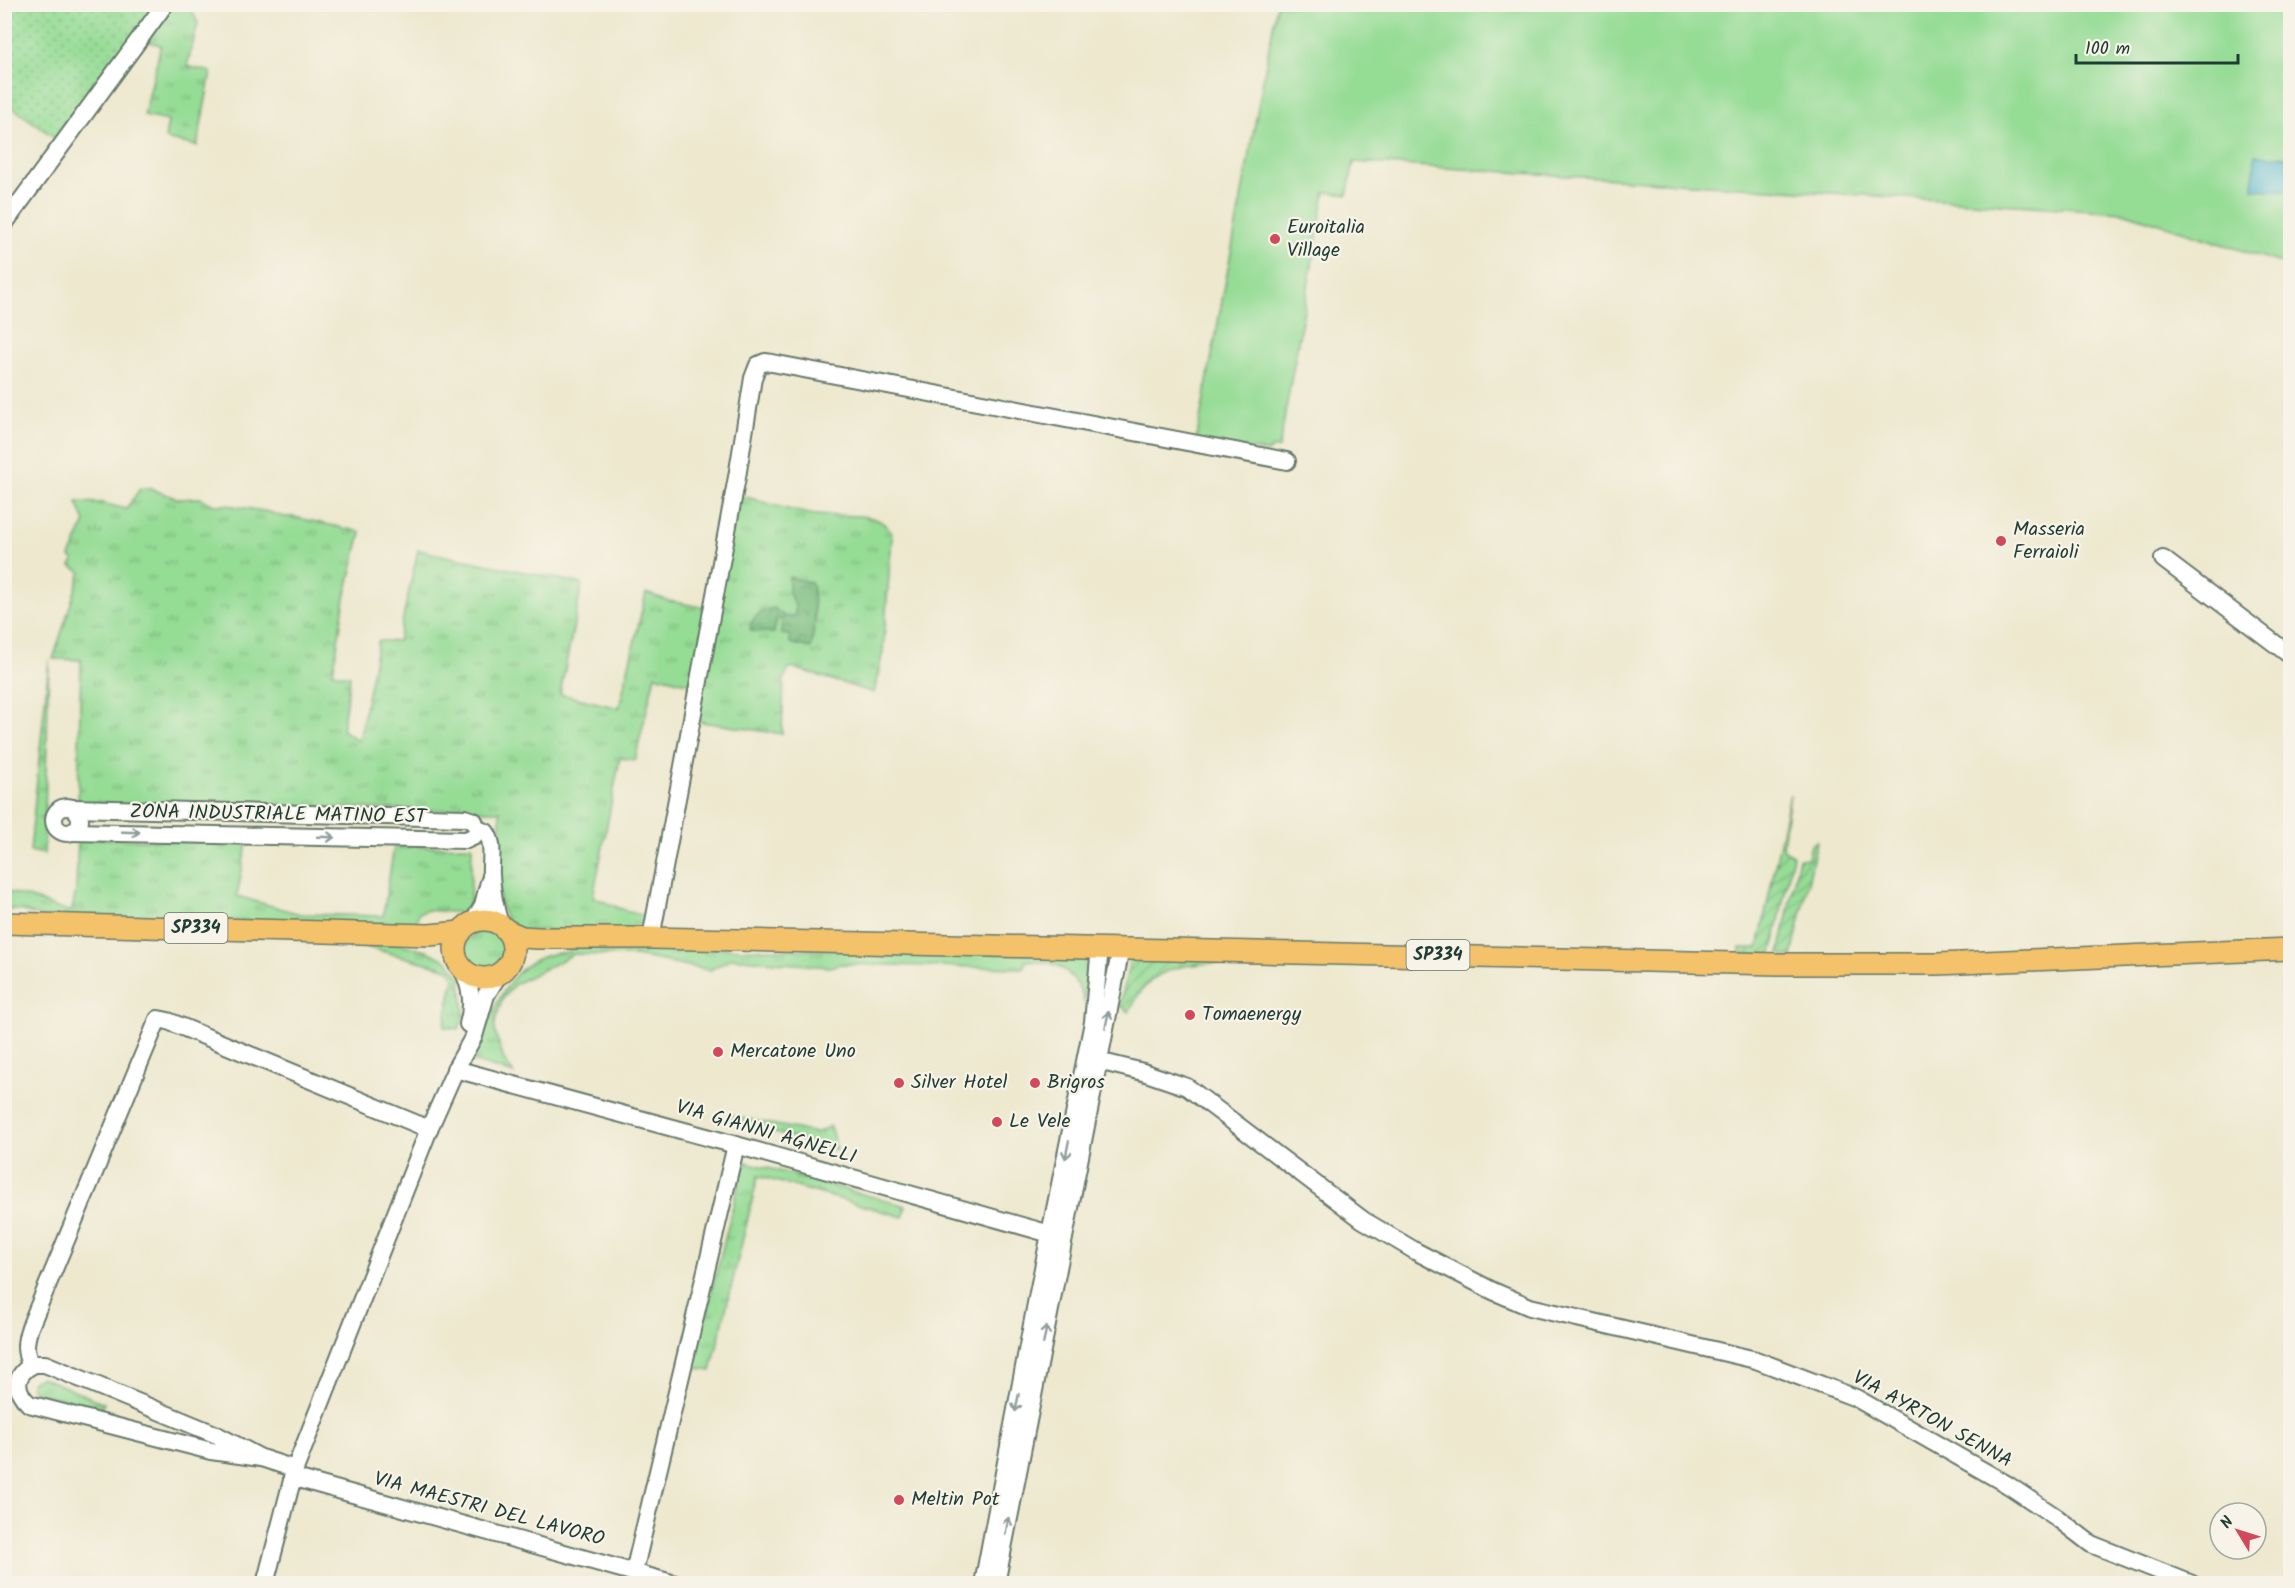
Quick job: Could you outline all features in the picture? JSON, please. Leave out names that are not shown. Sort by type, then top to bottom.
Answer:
[{"type":"main road","name":"SP334","points":[[11,920],[441,935],[487,920],[522,937],[1111,947],[1860,964],[2095,959],[2290,949]]},
{"type":"main road","points":[[460,964],[455,946],[467,927]]},
{"type":"main road","points":[[502,972],[513,952],[512,938],[503,927]]},
{"type":"main road","name":"SP334","points":[[387,934],[435,948],[474,976],[481,978],[502,972],[520,957],[531,952],[585,939]]},
{"type":"street","points":[[4,224],[165,4]]},
{"type":"street","points":[[651,938],[753,378],[758,364],[772,363],[1287,461]]},
{"type":"street","points":[[2163,559],[2290,655]]},
{"type":"street","name":"ZONA INDUSTRIALE MATINO EST","points":[[66,807],[189,812],[469,818],[474,821],[477,829],[475,836],[466,840],[359,839],[72,832],[60,831],[54,820],[59,810],[66,807]]},
{"type":"street","points":[[188,834],[189,812]]},
{"type":"street","points":[[359,839],[360,815]]},
{"type":"street","points":[[477,829],[486,832],[490,838],[495,907],[503,927]]},
{"type":"street","points":[[467,927],[483,905],[491,876]]},
{"type":"street","points":[[983,1584],[1093,1059],[1093,1022],[1111,947]]},
{"type":"street","points":[[456,1068],[471,1006],[468,982],[460,964]]},
{"type":"street","points":[[265,1584],[293,1473],[429,1129],[456,1068],[474,1036],[486,995],[502,972]]},
{"type":"street","points":[[31,1366],[26,1356],[25,1342],[30,1327],[158,1019],[168,1021],[429,1129]]},
{"type":"street","name":"VIA AYRTON SENNA","points":[[1093,1059],[1187,1087],[1363,1220],[1417,1252],[1493,1291],[1530,1307],[1756,1360],[1856,1398],[2008,1485],[2091,1544],[2192,1584]]},
{"type":"street","name":"VIA GIANNI AGNELLI","points":[[456,1068],[1057,1236]]},
{"type":"street","points":[[634,1572],[736,1145]]},
{"type":"street","points":[[996,1584],[1057,1236]]},
{"type":"street","points":[[45,1364],[217,1435],[261,1458],[212,1451],[29,1404],[21,1397],[18,1387],[19,1377],[25,1369],[45,1364]]},
{"type":"street","name":"VIA MAESTRI DEL LAVORO","points":[[261,1458],[293,1473],[675,1584]]},
{"type":"green space","points":[[5,5],[171,5],[59,141],[5,102]]},
{"type":"green space","points":[[169,5],[189,5],[198,23],[187,66],[211,72],[197,146],[165,139],[168,121],[144,116],[161,45],[145,41]]},
{"type":"green space","name":"Euroitalia Village","points":[[1277,5],[2290,5],[2290,266],[2123,212],[1354,162],[1347,195],[1325,192],[1279,448],[1272,448],[1268,452],[1196,441]]},
{"type":"green space","points":[[148,488],[179,499],[200,498],[214,505],[269,512],[361,532],[345,598],[333,673],[350,676],[342,730],[359,741],[378,641],[398,641],[418,550],[582,584],[560,694],[619,708],[646,593],[669,601],[708,608],[691,684],[655,675],[635,760],[620,758],[593,897],[629,912],[649,917],[647,931],[514,930],[506,919],[499,890],[500,811],[78,803],[81,660],[53,659],[81,572],[71,566],[74,560],[70,557],[85,522],[77,502],[102,503],[126,509],[140,489]]},
{"type":"green space","points":[[736,494],[807,514],[870,517],[887,527],[892,536],[883,651],[874,693],[794,668],[789,669],[784,678],[782,734],[696,721]]},
{"type":"green space","points":[[789,577],[812,583],[815,620],[811,648],[790,643],[790,635],[781,634],[782,619],[776,619],[774,633],[750,629],[755,617],[770,609],[774,608],[785,617],[794,616],[796,608],[789,593]]},
{"type":"green space","points":[[49,659],[44,854],[30,851]]},
{"type":"green space","points":[[1790,794],[1783,845],[1784,850],[1793,855],[1771,955],[1744,954],[1741,953],[1740,948],[1758,948]]},
{"type":"green space","points":[[78,838],[247,843],[237,896],[300,914],[383,916],[394,847],[472,846],[470,903],[464,913],[427,910],[419,913],[415,925],[40,916],[20,910],[5,910],[5,891],[62,910],[72,911],[76,890]]},
{"type":"green space","points":[[1817,841],[1792,956],[1784,956],[1780,953],[1780,949],[1799,858],[1808,859],[1811,845]]},
{"type":"green space","points":[[484,931],[498,936],[503,950],[498,964],[484,969],[470,964],[465,950],[470,936]]},
{"type":"green space","points":[[362,940],[401,944],[427,951],[448,961],[461,978],[464,1014],[459,1029],[444,1027],[454,978],[449,969],[370,948],[361,944]]},
{"type":"green space","points":[[592,946],[1083,955],[1088,967],[1084,1003],[1077,984],[1067,972],[1056,965],[1043,962],[1025,961],[1024,968],[841,964],[829,967],[732,958],[710,970],[635,956],[574,954],[515,984],[503,998],[495,1021],[495,1032],[504,1060],[514,1074],[473,1061],[476,1048],[492,1012],[516,975],[539,959],[570,952],[570,948]]},
{"type":"green space","points":[[1131,956],[1300,959],[1298,965],[1290,966],[1226,963],[1177,968],[1159,975],[1148,984],[1139,994],[1129,1012],[1120,1005]]},
{"type":"green space","points":[[731,1116],[816,1133],[830,1126],[837,1150],[728,1120]]},
{"type":"green space","points":[[746,1162],[906,1206],[903,1217],[758,1176],[711,1371],[693,1367],[742,1170]]},
{"type":"green space","points":[[41,1377],[104,1403],[102,1409],[36,1392],[31,1387],[32,1381]]},
{"type":"water","points":[[2255,155],[2290,157],[2290,191],[2253,189]]},
{"type":"place","name":"Euroitalia Village","points":[[1275,239]]},
{"type":"place","name":"Masseria Ferraioli","points":[[2001,541]]},
{"type":"place","name":"Tomaenergy","points":[[1190,1015]]},
{"type":"place","name":"Mercatone Uno","points":[[718,1052]]},
{"type":"place","name":"Silver Hotel","points":[[899,1083]]},
{"type":"place","name":"Brigros","points":[[1035,1083]]},
{"type":"place","name":"Le Vele","points":[[997,1122]]},
{"type":"place","name":"Meltin Pot","points":[[899,1500]]}]
